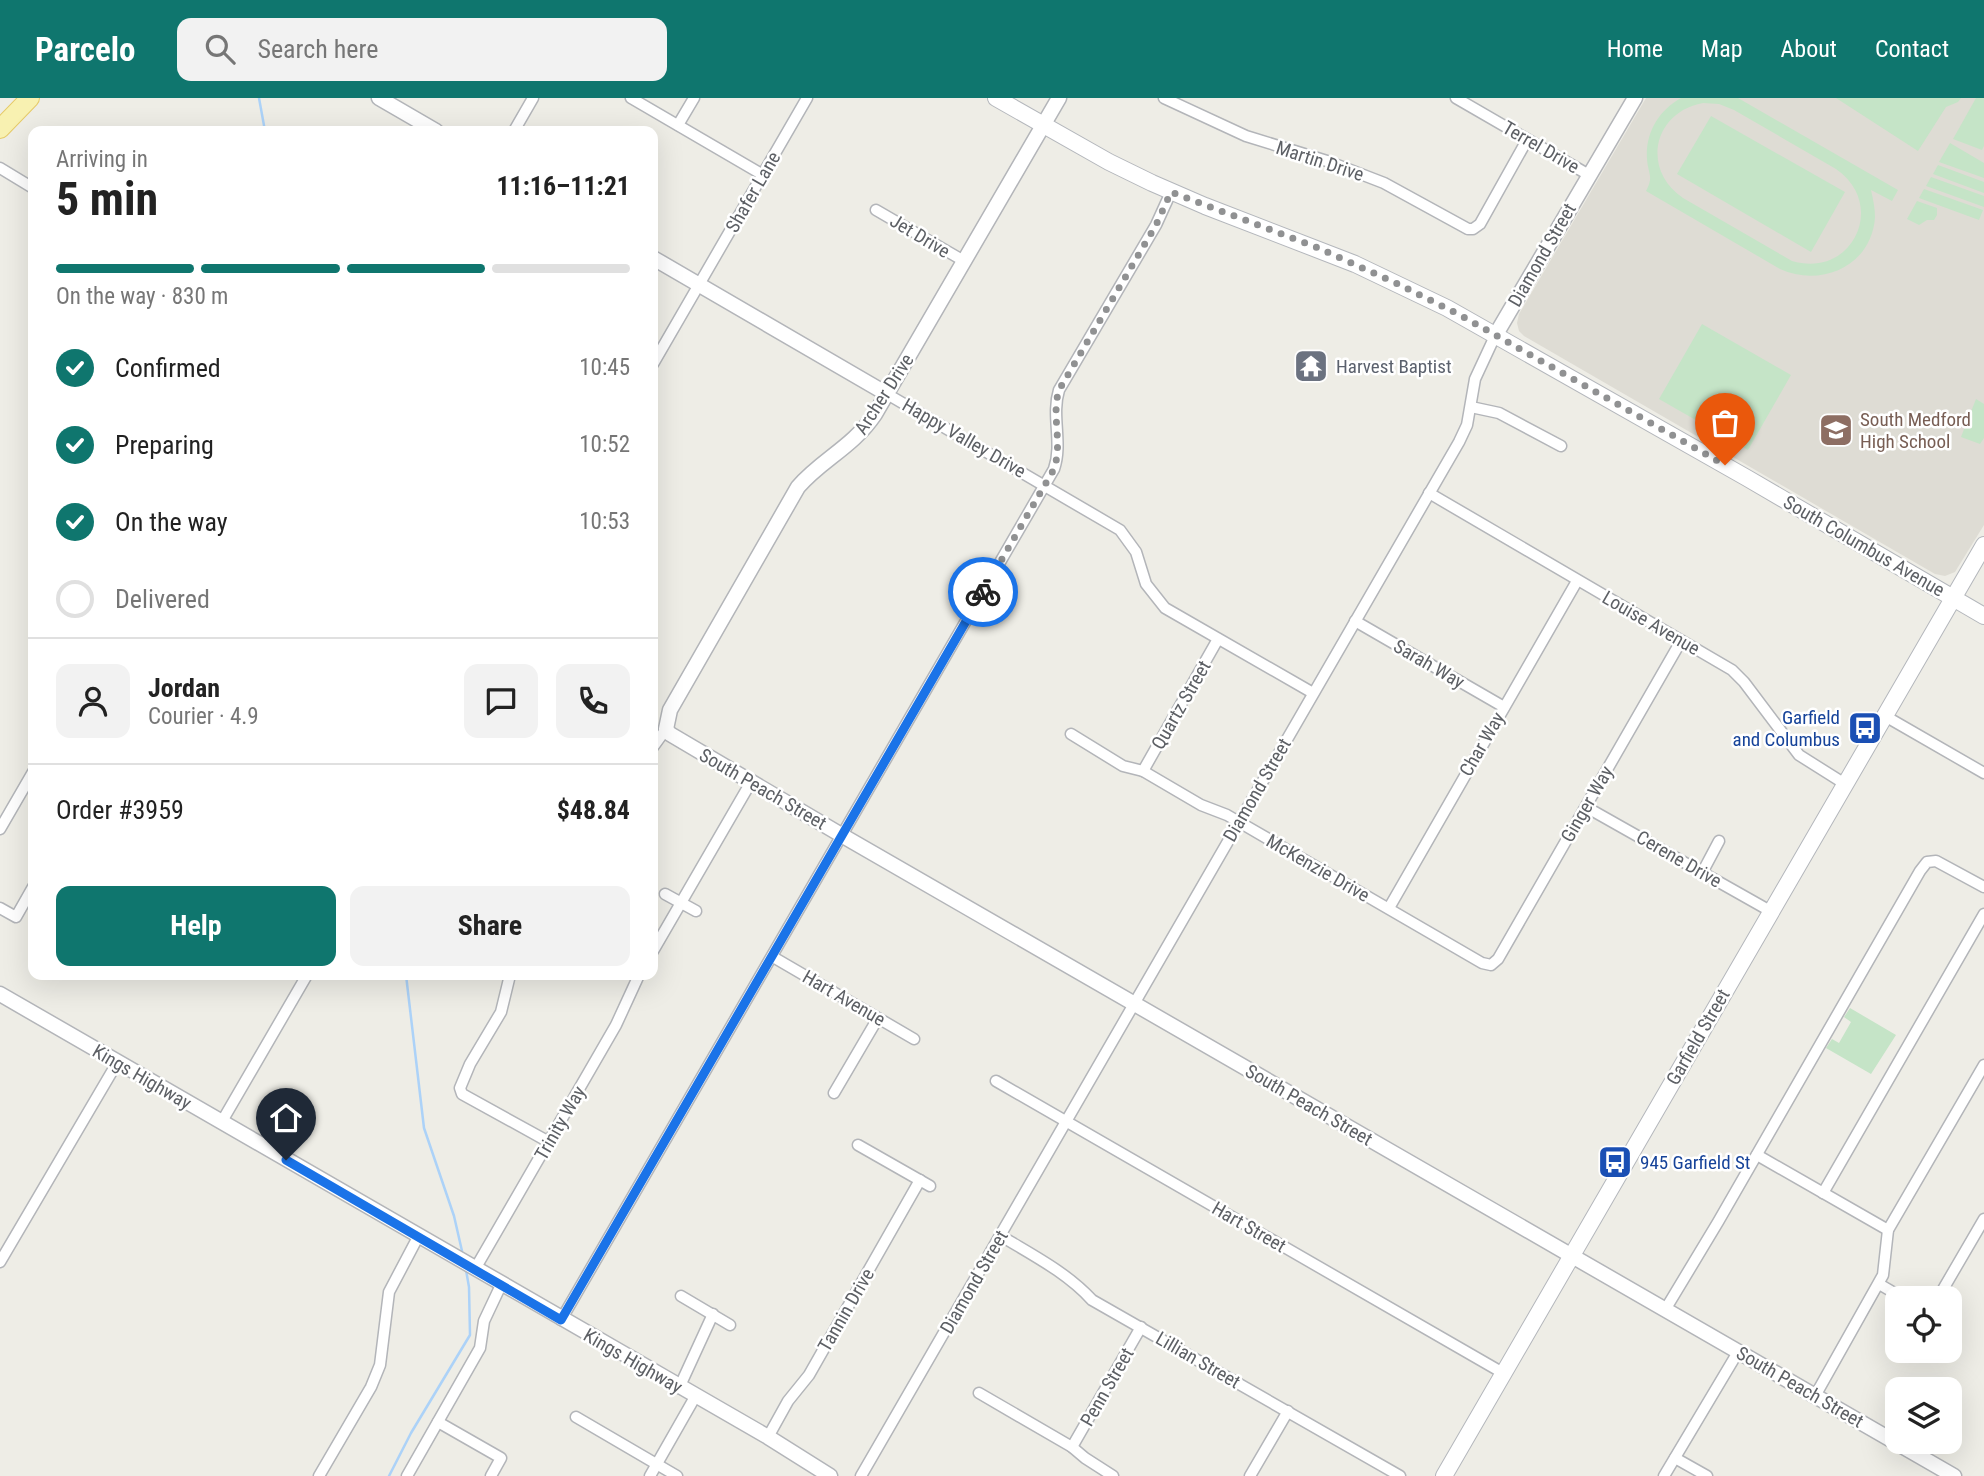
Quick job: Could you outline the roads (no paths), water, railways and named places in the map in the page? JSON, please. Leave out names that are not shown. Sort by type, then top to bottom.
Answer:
[{"type":"main road","points":[[0,129],[30,98]]},
{"type":"main road","name":"South Columbus Avenue","points":[[996,98],[1109,162],[1171,192],[1355,264],[1447,308],[1984,616]]},
{"type":"main road","name":"Garfield Street","points":[[1444,1476],[1984,544]]},
{"type":"street","points":[[379,98],[427,126]]},
{"type":"street","points":[[517,126],[533,98]]},
{"type":"street","points":[[631,98],[763,175]]},
{"type":"street","points":[[678,125],[694,98]]},
{"type":"street","name":"Shafer Lane","points":[[658,355],[807,98]]},
{"type":"street","name":"Archer Drive","points":[[658,740],[666,729],[670,710],[798,487],[854,440],[870,421],[1059,98]]},
{"type":"street","name":"Martin Drive","points":[[1164,98],[1246,136],[1372,178],[1473,229],[1479,224],[1527,140]]},
{"type":"street","name":"Terrel Drive","points":[[1456,98],[1589,175]]},
{"type":"street","name":"Diamond Street","points":[[861,1476],[1459,442],[1467,425],[1475,379],[1495,335],[1635,98]]},
{"type":"street","points":[[0,168],[28,185]]},
{"type":"street","points":[[561,1320],[1054,469],[1058,453],[1055,411],[1059,390],[1156,225],[1171,192]]},
{"type":"street","name":"Jet Drive","points":[[876,210],[964,261]]},
{"type":"street","name":"Happy Valley Drive","points":[[658,261],[1120,530],[1136,552],[1146,584],[1165,608],[1313,693]]},
{"type":"street","points":[[1471,407],[1499,413],[1561,446]]},
{"type":"street","name":"Louise Avenue","points":[[1429,493],[1739,676],[1798,755],[1846,784]]},
{"type":"street","name":"Char Way","points":[[1389,908],[1577,580]]},
{"type":"street","name":"Sarah Way","points":[[1355,621],[1504,707]]},
{"type":"street","name":"Quartz Street","points":[[1143,771],[1219,639]]},
{"type":"street","name":"Ginger Way","points":[[1491,965],[1498,959],[1681,641]]},
{"type":"street","points":[[1885,716],[1984,773]]},
{"type":"street","name":"South Peach Street","points":[[666,729],[670,734],[843,836],[1954,1476]]},
{"type":"street","name":"McKenzie Drive","points":[[1071,734],[1123,766],[1143,771],[1201,805],[1239,822],[1482,963],[1491,965]]},
{"type":"street","points":[[0,829],[28,781]]},
{"type":"street","points":[[658,942],[751,782]]},
{"type":"street","name":"Cerene Drive","points":[[1586,807],[1772,912]]},
{"type":"street","points":[[1702,873],[1719,841]]},
{"type":"street","points":[[1665,1310],[1927,862],[1936,861],[1984,887]]},
{"type":"street","points":[[665,894],[696,911]]},
{"type":"street","points":[[0,908],[16,917],[28,896]]},
{"type":"street","points":[[1824,1193],[1984,914]]},
{"type":"street","name":"Hart Avenue","points":[[773,957],[914,1039]]},
{"type":"street","points":[[221,1123],[304,980]]},
{"type":"street","points":[[509,980],[501,1013],[470,1064],[460,1084],[460,1091],[549,1142]]},
{"type":"street","name":"Trinity Way","points":[[475,1269],[620,1017],[637,980]]},
{"type":"street","name":"Kings Highway","points":[[0,994],[768,1437],[823,1474]]},
{"type":"street","points":[[834,1093],[878,1018]]},
{"type":"street","points":[[0,1262],[117,1063]]},
{"type":"street","points":[[1815,1395],[1883,1275],[1888,1230],[1984,1065]]},
{"type":"street","name":"Hart Street","points":[[996,1081],[1503,1373]]},
{"type":"street","name":"Tannin Drive","points":[[768,1437],[925,1183],[859,1145]]},
{"type":"street","points":[[1757,1154],[1888,1230]]},
{"type":"street","points":[[1945,1286],[1984,1219]]},
{"type":"street","name":"Lillian Street","points":[[1001,1236],[1074,1281],[1092,1300],[1399,1476]]},
{"type":"street","points":[[319,1476],[371,1387],[382,1357],[389,1292],[418,1237]]},
{"type":"street","points":[[1879,1284],[1885,1288]]},
{"type":"street","points":[[407,1476],[480,1348],[484,1321],[501,1285]]},
{"type":"street","points":[[681,1296],[730,1325]]},
{"type":"street","points":[[679,1388],[713,1314]]},
{"type":"street","name":"Penn Street","points":[[1073,1447],[1142,1327]]},
{"type":"street","points":[[1664,1476],[1738,1352]]},
{"type":"street","points":[[979,1394],[1073,1447],[1113,1476]]},
{"type":"street","points":[[650,1476],[695,1397]]},
{"type":"street","points":[[1250,1476],[1288,1411]]},
{"type":"street","points":[[576,1417],[677,1476]]},
{"type":"street","points":[[438,1422],[501,1458],[491,1476]]},
{"type":"street","points":[[1675,1458],[1707,1476]]},
{"type":"waterway","points":[[259,98],[264,126]]},
{"type":"waterway","points":[[407,980],[424,1128],[454,1216],[462,1251]]},
{"type":"waterway","points":[[389,1476],[411,1433],[470,1335],[466,1270]]},
{"type":"place","name":"Harvest Baptist","points":[[1311,366]]},
{"type":"place","name":"South Medford High School","points":[[1836,430]]},
{"type":"place","name":"Garfield and Columbus","points":[[1865,728]]},
{"type":"place","name":"945 Garfield St","points":[[1615,1162]]}]
